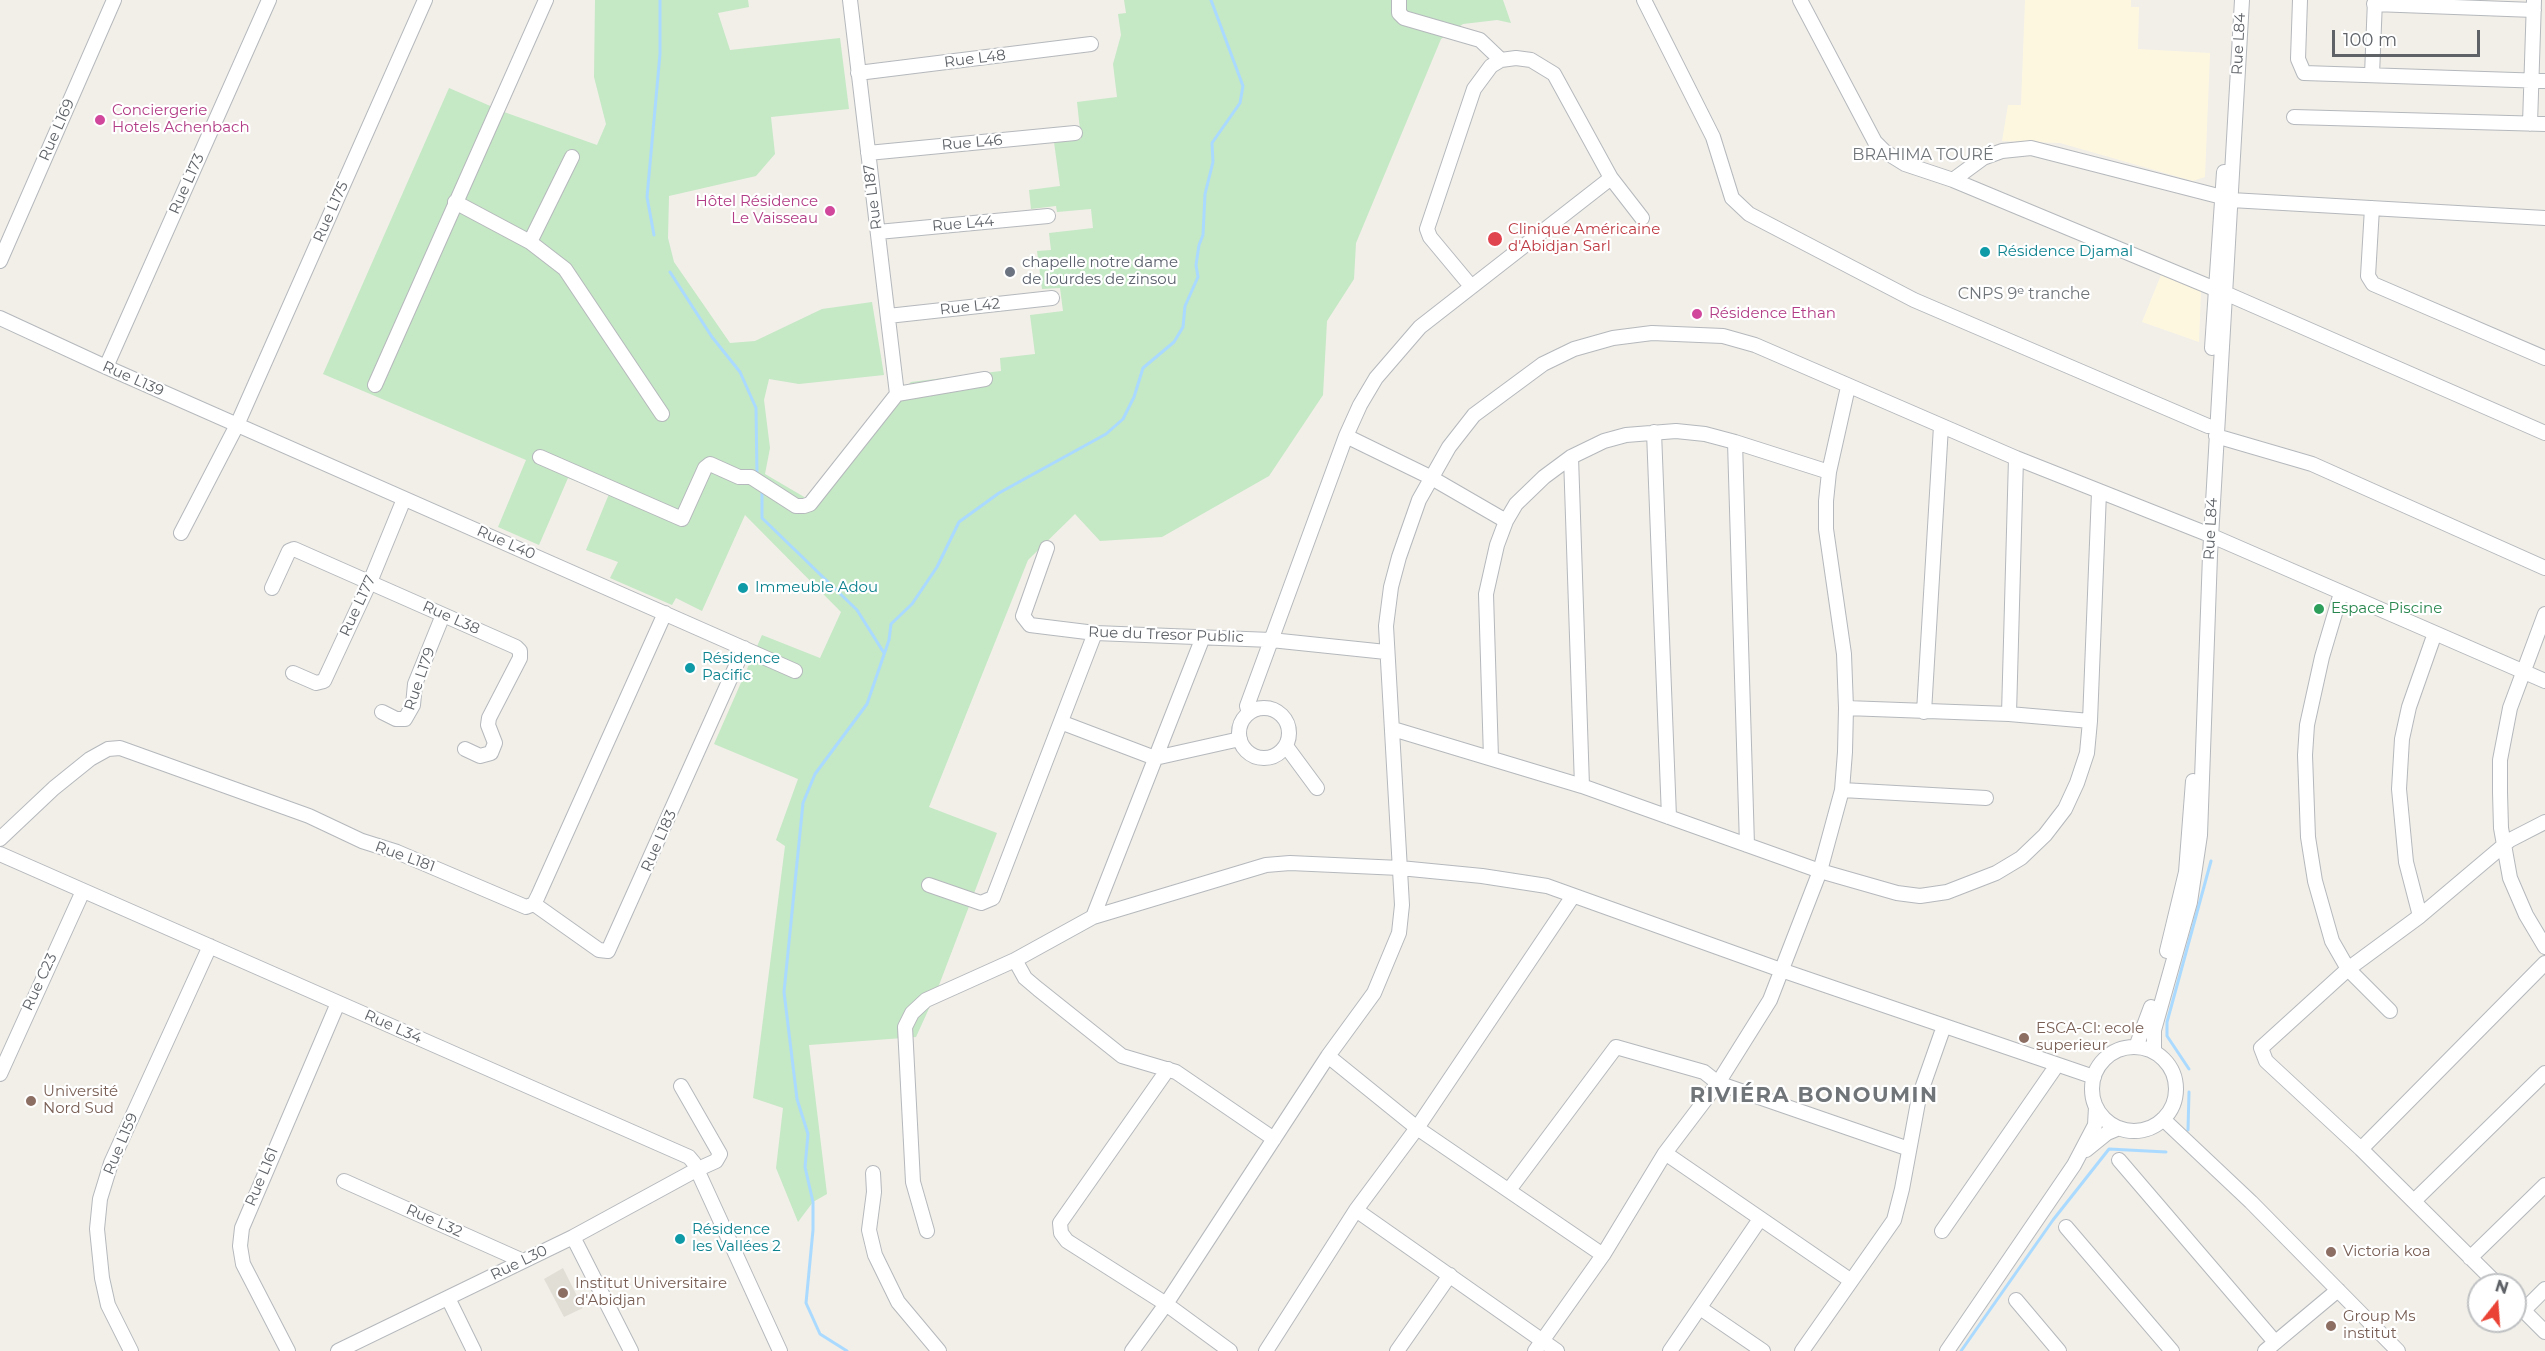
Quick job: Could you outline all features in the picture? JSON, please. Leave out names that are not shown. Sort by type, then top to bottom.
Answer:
[{"type":"street","name":"Rue L169","points":[[0,261],[114,0]]},
{"type":"street","name":"Rue L173","points":[[106,367],[269,0]]},
{"type":"street","name":"Rue L175","points":[[181,533],[237,425],[425,0]]},
{"type":"street","points":[[375,385],[546,0]]},
{"type":"street","name":"Rue L187","points":[[850,0],[897,394]]},
{"type":"street","points":[[1399,0],[1399,13],[1404,18],[1480,40],[1501,60]]},
{"type":"street","points":[[1644,0],[1713,137],[1732,198],[1749,214],[1914,300],[2212,431],[2312,464],[2545,568]]},
{"type":"street","points":[[1800,0],[1875,142],[1905,164],[1953,180],[2220,291],[2545,433]]},
{"type":"street","name":"Rue L84","points":[[2227,199],[2232,0]]},
{"type":"street","name":"Rue L84","points":[[2154,1052],[2154,1030],[2190,902],[2198,857],[2212,431],[2242,0]]},
{"type":"street","points":[[2300,0],[2298,59],[2302,71],[2538,81]]},
{"type":"street","points":[[2372,75],[2375,2],[2534,5],[2538,81],[2530,124]]},
{"type":"street","name":"Rue L48","points":[[858,73],[1092,44]]},
{"type":"street","points":[[1470,285],[1430,237],[1427,229],[1474,89],[1491,66],[1501,60],[1516,58],[1531,60],[1554,74],[1611,178],[1642,218]]},
{"type":"street","points":[[2294,117],[2545,124]]},
{"type":"street","name":"Rue L46","points":[[868,153],[1076,133]]},
{"type":"street","points":[[1953,180],[1983,158],[2002,151],[2031,148],[2227,199],[2545,218]]},
{"type":"street","points":[[530,242],[572,157]]},
{"type":"street","points":[[1250,713],[1246,706],[1346,436],[1360,405],[1398,350],[1420,327],[1470,285],[1611,178]]},
{"type":"street","points":[[455,202],[530,242],[566,269],[662,414]]},
{"type":"street","points":[[2372,208],[2368,276],[2373,284],[2545,358]]},
{"type":"street","name":"Rue L44","points":[[878,232],[1048,216]]},
{"type":"street","name":"Rue L42","points":[[888,316],[1052,298]]},
{"type":"street","name":"Rue L139","points":[[0,318],[267,438]]},
{"type":"street","points":[[1132,1351],[1166,1304],[1328,1056],[1374,993],[1394,946],[1401,921],[1400,868],[1394,729],[1386,652],[1391,587],[1398,557],[1430,477],[1474,415],[1510,386],[1543,364],[1574,349],[1613,338],[1652,333],[1723,336],[1755,345],[2016,458],[2208,535],[2545,681]]},
{"type":"street","points":[[540,457],[682,519],[705,468],[710,464],[739,477],[751,477],[796,506],[804,506],[810,504],[897,394],[985,379]]},
{"type":"street","points":[[1539,1346],[1603,1255],[1665,1153],[1718,1083],[1770,1000],[1820,871],[1842,790],[1846,708],[1844,654],[1826,528],[1828,472],[1848,387]]},
{"type":"street","points":[[1924,712],[1941,426]]},
{"type":"street","points":[[1491,758],[1486,594],[1497,545],[1506,521],[1531,489],[1571,457],[1604,441],[1654,432],[1705,434],[1828,472]]},
{"type":"street","points":[[1654,432],[1669,817]]},
{"type":"street","points":[[1346,436],[1430,477],[1506,521]]},
{"type":"street","name":"Rue L40","points":[[267,438],[795,671]]},
{"type":"street","points":[[1735,442],[1747,845]]},
{"type":"street","points":[[1571,457],[1582,786]]},
{"type":"street","points":[[2009,714],[2016,458]]},
{"type":"street","points":[[1394,729],[1582,786],[1820,871],[1897,893],[1920,896],[1947,892],[1996,873],[2021,858],[2046,834],[2065,809],[2077,783],[2087,753],[2090,721],[2099,492]]},
{"type":"street","name":"Rue L177","points":[[293,673],[316,683],[324,681],[370,582],[404,499]]},
{"type":"street","name":"Rue L84","points":[[2136,1047],[2165,958],[2189,854],[2208,535]]},
{"type":"street","name":"Rue du Tresor Public","points":[[1047,548],[1023,616],[1030,625],[1095,633],[1271,640],[1386,652]]},
{"type":"street","name":"Rue L38","points":[[272,588],[289,551],[294,549],[520,651],[489,718],[488,725],[495,743],[490,753],[480,756],[465,748]]},
{"type":"street","points":[[2341,593],[2315,683],[2307,725],[2305,755],[2308,837],[2315,881],[2332,941],[2348,969],[2390,1011]]},
{"type":"street","points":[[534,904],[665,613]]},
{"type":"street","points":[[2545,614],[2510,708],[2500,760],[2504,846],[2510,878],[2526,915],[2545,947]]},
{"type":"street","name":"Rue L179","points":[[382,712],[396,719],[405,719],[413,705],[415,684],[443,615]]},
{"type":"street","points":[[929,885],[981,903],[993,898],[1063,723],[1095,633]]},
{"type":"street","points":[[2420,916],[2406,862],[2399,789],[2402,739],[2409,708],[2435,633]]},
{"type":"street","points":[[1093,917],[1203,637]]},
{"type":"street","name":"Rue L183","points":[[534,904],[599,950],[608,951],[744,648]]},
{"type":"street","points":[[1266,708],[1281,715],[1289,730],[1286,746],[1280,753],[1265,758],[1249,753],[1240,739],[1241,724],[1250,713],[1266,708]]},
{"type":"street","points":[[1846,708],[2009,714],[2090,721]]},
{"type":"street","points":[[1063,723],[1155,758],[1240,739]]},
{"type":"street","points":[[1286,746],[1317,788]]},
{"type":"street","name":"Rue L181","points":[[0,839],[54,788],[90,759],[108,749],[120,748],[309,816],[362,841],[420,862],[515,904],[526,907],[534,904]]},
{"type":"street","points":[[1842,790],[1986,798]]},
{"type":"street","points":[[2486,1273],[2361,1149],[2266,1061],[2261,1052],[2264,1044],[2348,969],[2420,916],[2504,846],[2526,831],[2545,822]]},
{"type":"street","name":"Rue L34","points":[[0,854],[681,1153],[694,1163],[696,1170]]},
{"type":"street","points":[[927,1231],[913,1182],[905,1027],[912,1013],[926,1000],[1015,960],[1093,917],[1266,865],[1290,863],[1400,868],[1513,880],[1546,886],[1781,970],[2094,1077]]},
{"type":"street","name":"Rue C23","points":[[0,1074],[83,891]]},
{"type":"street","points":[[1266,1351],[1356,1210],[1418,1128],[1573,896]]},
{"type":"street","name":"Rue L159","points":[[131,1351],[108,1305],[102,1278],[97,1229],[100,1199],[111,1163],[210,946]]},
{"type":"street","points":[[1015,960],[1025,978],[1122,1056],[1176,1072],[1274,1139]]},
{"type":"street","points":[[2361,1149],[2545,963]]},
{"type":"street","name":"Rue L161","points":[[288,1351],[243,1264],[240,1246],[242,1228],[338,1003]]},
{"type":"street","points":[[1802,1351],[1894,1220],[1919,1097],[1944,1026]]},
{"type":"street","points":[[1509,1190],[1616,1047],[1704,1072],[1718,1083],[1909,1149]]},
{"type":"street","points":[[2136,1047],[2154,1052],[2172,1071],[2176,1083],[2171,1109],[2163,1119],[2150,1128],[2135,1131],[2119,1128],[2106,1120],[2097,1107],[2092,1092],[2094,1077],[2100,1064],[2122,1048],[2136,1047]]},
{"type":"street","points":[[1328,1056],[1418,1128],[1603,1255]]},
{"type":"street","points":[[1942,1231],[2057,1065]]},
{"type":"street","points":[[1168,1069],[1060,1223],[1061,1233],[1066,1241],[1166,1304],[1230,1351]]},
{"type":"street","points":[[2414,1201],[2545,1073]]},
{"type":"street","name":"Rue L30","points":[[338,1351],[573,1238],[716,1161],[720,1154],[681,1086]]},
{"type":"street","points":[[1947,1351],[2074,1165],[2095,1125],[2097,1107]]},
{"type":"street","points":[[2163,1119],[2398,1351]]},
{"type":"street","points":[[2074,1165],[2097,1140],[2119,1128]]},
{"type":"street","points":[[1665,1153],[1850,1280]]},
{"type":"street","points":[[2119,1160],[2270,1347],[2338,1290]]},
{"type":"street","points":[[696,1170],[780,1351]]},
{"type":"street","points":[[873,1173],[873,1200],[869,1230],[875,1255],[898,1302],[939,1351]]},
{"type":"street","name":"Rue L32","points":[[344,1181],[523,1261]]},
{"type":"street","points":[[2470,1258],[2545,1185]]},
{"type":"street","points":[[1356,1210],[1450,1275],[1539,1346],[1557,1351]]},
{"type":"street","points":[[1670,1351],[1760,1219]]},
{"type":"street","points":[[2066,1227],[2172,1351]]},
{"type":"street","points":[[573,1238],[631,1351]]},
{"type":"street","points":[[1397,1351],[1450,1275]]},
{"type":"street","points":[[2527,1301],[2545,1290]]},
{"type":"street","points":[[448,1298],[474,1351]]},
{"type":"street","points":[[2016,1300],[2059,1351]]},
{"type":"street","points":[[1700,1308],[1763,1351]]},
{"type":"street","points":[[2527,1314],[2545,1332]]},
{"type":"shaded area","points":[[2025,0],[2131,0],[2131,7],[2139,7],[2138,49],[2210,53],[2205,177],[2193,181],[2060,143],[2002,141],[2008,105],[2021,105]]},
{"type":"shaded area","points":[[2161,275],[2201,291],[2199,342],[2142,322]]},
{"type":"shaded area","name":"Institut Universitaire d'Abidjan","points":[[563,1268],[583,1308],[564,1317],[544,1279]]},
{"type":"green space","points":[[595,0],[748,0],[749,7],[718,13],[730,50],[840,38],[849,109],[771,117],[775,154],[756,176],[669,196],[668,238],[674,262],[730,343],[755,341],[822,309],[872,302],[884,375],[799,384],[769,379],[764,400],[770,448],[765,474],[811,501],[889,402],[911,382],[1001,371],[1000,358],[1035,354],[1030,315],[1063,311],[1060,288],[1042,289],[1037,251],[1051,250],[1049,233],[1093,228],[1091,209],[1057,212],[1056,206],[1031,209],[1029,190],[1060,186],[1054,142],[1081,139],[1077,102],[1117,97],[1113,64],[1121,35],[1118,14],[1126,13],[1124,0],[1503,0],[1511,23],[1497,20],[1463,24],[1441,39],[1356,243],[1354,279],[1327,321],[1323,395],[1269,476],[1162,537],[1100,541],[1075,514],[1028,560],[929,807],[997,833],[936,993],[916,1037],[809,1045],[827,1194],[813,1202],[798,1222],[776,1168],[783,1108],[753,1098],[785,846],[776,840],[798,779],[714,744],[762,635],[820,658],[841,612],[745,515],[702,611],[676,598],[672,605],[610,578],[618,562],[586,550],[609,494],[568,478],[539,545],[498,527],[526,460],[323,374],[449,88],[504,112],[597,145],[606,124],[594,77]]},
{"type":"waterway","points":[[654,235],[647,197],[660,54],[660,0]]},
{"type":"waterway","points":[[847,1351],[820,1334],[806,1303],[813,1230],[813,1202],[805,1167],[808,1134],[797,1099],[784,992],[803,803],[815,774],[867,704],[889,640],[891,624],[912,604],[937,567],[959,522],[999,493],[1106,434],[1123,419],[1134,397],[1143,368],[1174,342],[1183,327],[1185,306],[1198,277],[1196,265],[1203,235],[1205,194],[1213,162],[1212,143],[1240,103],[1243,86],[1211,0]]},
{"type":"waterway","points":[[670,272],[712,337],[740,372],[756,408],[757,475]]},
{"type":"waterway","points":[[762,490],[762,518],[857,610],[884,653]]},
{"type":"waterway","points":[[2189,1069],[2167,1036],[2167,1022],[2211,861]]},
{"type":"waterway","points":[[2188,1130],[2189,1092]]},
{"type":"waterway","points":[[1961,1351],[2053,1220],[2109,1149],[2166,1152]]},
{"type":"place","name":"Conciergerie Hotels Achenbach","points":[[100,120]]},
{"type":"place","name":"Hôtel Résidence Le Vaisseau","points":[[830,211]]},
{"type":"place","name":"Clinique Américaine d'Abidjan Sarl","points":[[1495,239]]},
{"type":"place","name":"Résidence Djamal","points":[[1985,252]]},
{"type":"place","name":"chapelle notre dame de lourdes de zinsou","points":[[1010,272]]},
{"type":"place","name":"Résidence Ethan","points":[[1697,314]]},
{"type":"place","name":"Immeuble Adou","points":[[743,588]]},
{"type":"place","name":"Espace Piscine","points":[[2319,609]]},
{"type":"place","name":"Résidence Pacific","points":[[690,668]]},
{"type":"place","name":"ESCA-CI: ecole superieur","points":[[2024,1038]]},
{"type":"place","name":"Université Nord Sud","points":[[31,1101]]},
{"type":"place","name":"Résidence les Vallées 2","points":[[680,1239]]},
{"type":"place","name":"Victoria koa","points":[[2331,1252]]},
{"type":"place","name":"Institut Universitaire d'Abidjan","points":[[563,1293]]},
{"type":"place","name":"Group Ms institut","points":[[2331,1326]]},
{"type":"district","name":"BRAHIMA TOURÉ","points":[[1923,155]]},
{"type":"district","name":"CNPS 9ᵉ tranche","points":[[2024,294]]},
{"type":"district","name":"RIVIÉRA BONOUMIN","points":[[1814,1096]]}]
